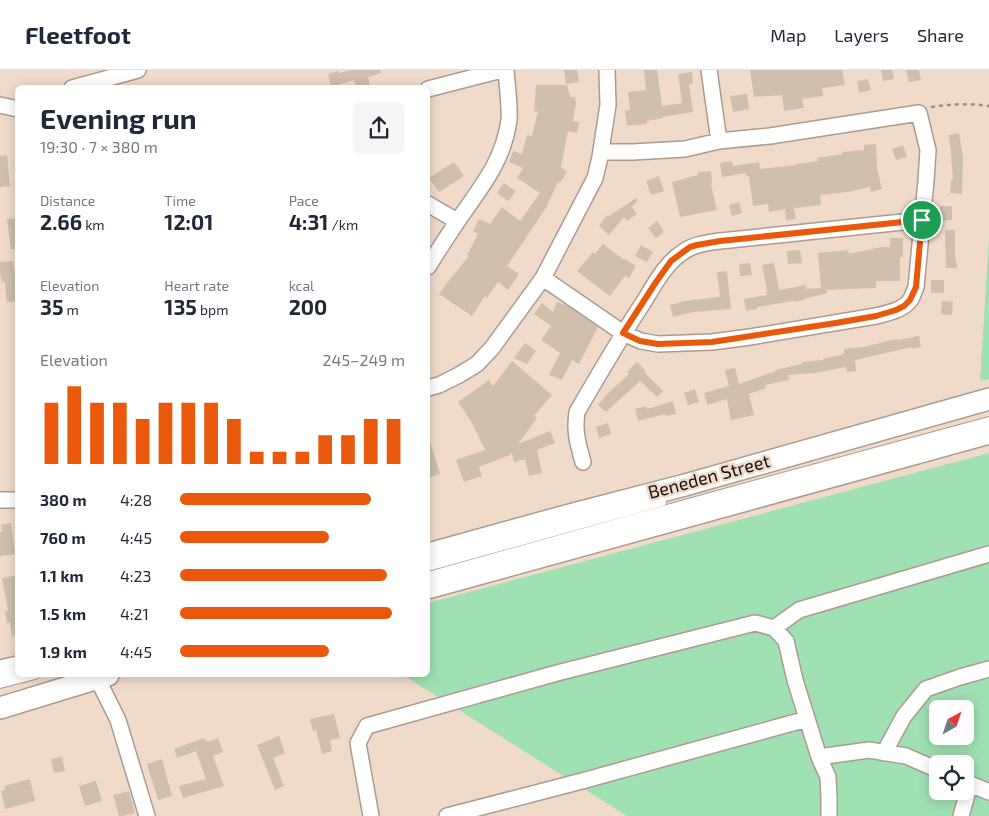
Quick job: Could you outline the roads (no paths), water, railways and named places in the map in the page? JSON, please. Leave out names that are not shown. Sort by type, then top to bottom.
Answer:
[{"type":"main road","name":"Beneden Street","points":[[430,553],[685,485],[989,399]]},
{"type":"main road","name":"Beneden Street","points":[[430,587],[989,433]]},
{"type":"main road","points":[[0,671],[15,667]]},
{"type":"main road","points":[[0,708],[103,677]]},
{"type":"street","points":[[83,85],[138,70]]},
{"type":"street","points":[[430,89],[502,70]]},
{"type":"street","points":[[430,264],[457,221],[474,200],[497,162],[509,118],[506,70]]},
{"type":"street","points":[[430,388],[440,385],[477,364],[492,348],[543,278],[595,178],[608,105],[607,70]]},
{"type":"street","points":[[709,70],[719,141]]},
{"type":"street","points":[[0,105],[15,108]]},
{"type":"street","points":[[543,278],[623,333],[640,341],[658,344],[712,342],[876,316],[904,306],[910,300],[916,287],[928,150],[919,114],[770,136],[719,141],[685,149],[601,152]]},
{"type":"street","points":[[430,205],[457,221]]},
{"type":"street","points":[[583,462],[576,437],[575,424],[577,412],[623,333],[656,282],[671,261],[690,247],[720,241],[922,220]]},
{"type":"street","points":[[0,500],[15,500]]},
{"type":"street","points":[[774,628],[798,610],[989,554]]},
{"type":"street","points":[[371,816],[358,744],[367,726],[557,673],[755,624],[774,628],[786,641],[795,680],[819,757],[828,777],[830,796],[829,816]]},
{"type":"street","points":[[884,753],[904,716],[926,690],[960,677],[989,669]]},
{"type":"street","points":[[103,677],[147,816]]},
{"type":"street","points":[[447,816],[592,779],[808,719]]},
{"type":"street","points":[[819,757],[869,750],[906,756],[929,766]]},
{"type":"street","points":[[974,786],[989,792]]},
{"type":"street","points":[[961,816],[964,800]]},
{"type":"lane","points":[[430,575],[989,421]]},
{"type":"lane","points":[[430,566],[668,500]]},
{"type":"lane","points":[[0,684],[27,677]]}]
